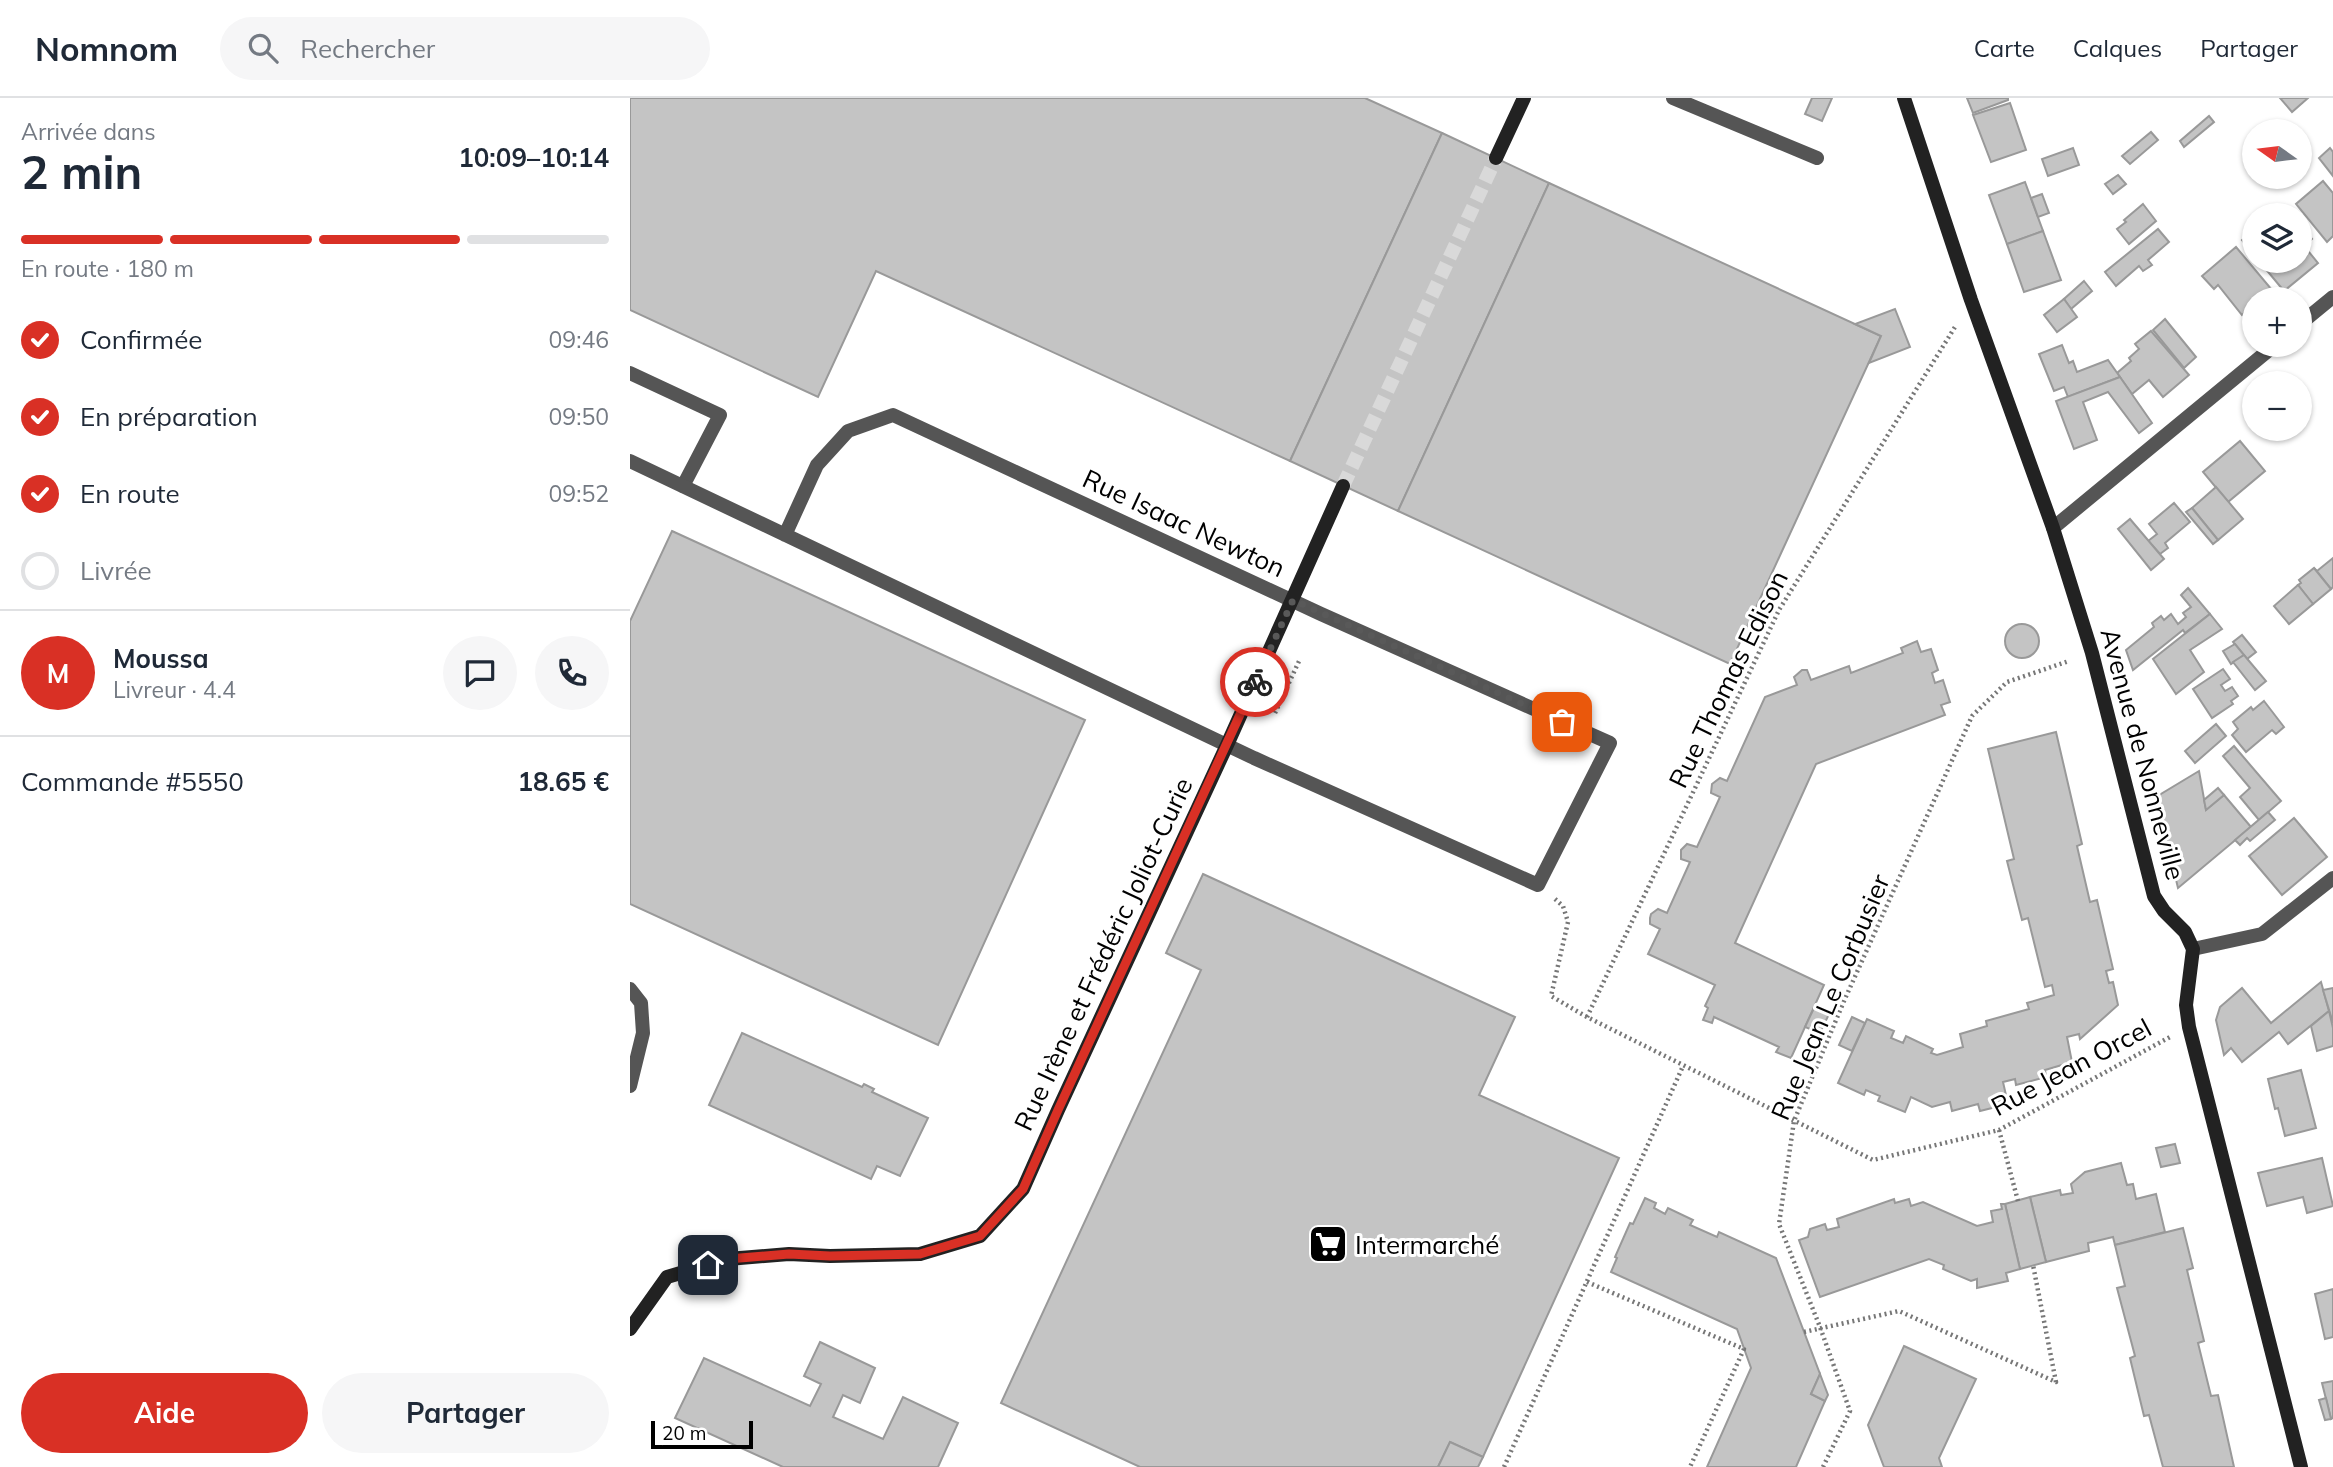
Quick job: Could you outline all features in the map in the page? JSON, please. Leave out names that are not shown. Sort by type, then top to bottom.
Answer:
[{"type":"street","points":[[1496,158],[1524,98]]},
{"type":"street","points":[[1673,98],[1817,158]]},
{"type":"street","name":"Avenue de Nonneville","points":[[1904,98],[1971,300],[2053,528],[2092,653],[2154,896],[2164,911],[2185,932],[2193,949]]},
{"type":"street","points":[[2312,314],[2333,297]]},
{"type":"street","points":[[2053,528],[2260,357]]},
{"type":"street","points":[[630,373],[720,415],[683,486]]},
{"type":"street","name":"Rue Isaac Newton","points":[[785,535],[817,465],[848,431],[893,415],[1610,743],[1538,885]]},
{"type":"street","points":[[630,461],[1227,745],[1538,885]]},
{"type":"street","name":"Rue Irène et Frédéric Joliot-Curie","points":[[630,1329],[667,1277],[728,1259],[789,1254],[920,1254],[980,1236],[1023,1189],[1343,486]]},
{"type":"street","points":[[2301,1467],[2189,1027],[2186,1005],[2193,949],[2262,934],[2333,878]]},
{"type":"street","points":[[630,989],[641,1003],[643,1033],[630,1086]]},
{"type":"path","name":"Rue Thomas Edison","points":[[1587,1017],[1779,611],[1971,300]]},
{"type":"path","name":"Rue Jean Le Corbusier","points":[[1823,1467],[1850,1411],[1779,1224],[1794,1121],[1844,1001],[1972,716],[2007,682],[2092,653]]},
{"type":"path","points":[[1275,713],[1300,659]]},
{"type":"path","name":"Rue Jean Orcel","points":[[1538,885],[1563,906],[1568,922],[1550,996],[1873,1160],[1999,1130],[2189,1027]]},
{"type":"path","points":[[1504,1467],[1684,1066]]},
{"type":"path","points":[[1999,1130],[2018,1201]]},
{"type":"path","points":[[1804,1332],[1899,1311],[2056,1382],[2033,1265]]},
{"type":"path","points":[[1587,1282],[1744,1349],[1690,1467]]},
{"type":"building","points":[[630,98],[1365,98],[1442,133],[1290,461],[876,271],[818,397],[630,310]]},
{"type":"building","points":[[1812,98],[1832,98],[1822,121],[1805,114]]},
{"type":"building","points":[[1967,98],[2008,98],[2008,100],[1973,113]]},
{"type":"building","points":[[2280,98],[2308,98],[2292,112]]},
{"type":"building","points":[[2010,103],[2026,150],[1991,162],[1973,115]]},
{"type":"building","points":[[2209,116],[2214,122],[2184,147],[2180,141]]},
{"type":"building","points":[[2151,132],[2158,140],[2130,164],[2122,156]]},
{"type":"building","points":[[1442,133],[1549,183],[1398,511],[1290,461]]},
{"type":"building","points":[[2073,148],[2079,165],[2048,176],[2042,159]]},
{"type":"building","points":[[2330,148],[2333,152],[2333,176],[2319,158]]},
{"type":"building","points":[[2118,175],[2126,184],[2113,194],[2105,184]]},
{"type":"building","points":[[2323,181],[2333,193],[2333,236],[2327,242],[2312,224],[2312,203],[2297,203]]},
{"type":"building","points":[[2025,182],[2043,231],[2007,244],[1989,195]]},
{"type":"building","points":[[1549,183],[1881,336],[1730,664],[1398,511]]},
{"type":"building","points":[[2042,194],[2049,213],[2038,217],[2031,198]]},
{"type":"building","points":[[2143,204],[2156,221],[2129,244],[2117,229]]},
{"type":"building","points":[[2158,229],[2169,242],[2148,260],[2152,265],[2143,271],[2139,266],[2116,286],[2105,272]]},
{"type":"building","points":[[2043,231],[2061,280],[2024,292],[2007,244]]},
{"type":"building","points":[[2236,247],[2242,254],[2242,273],[2258,273],[2269,287],[2242,287],[2242,315],[2218,285],[2214,289],[2202,276]]},
{"type":"building","points":[[2312,256],[2318,263],[2312,268]]},
{"type":"building","points":[[2269,273],[2306,273],[2289,287],[2281,287]]},
{"type":"building","points":[[2084,281],[2092,291],[2071,309],[2064,299]]},
{"type":"building","points":[[2064,299],[2077,317],[2057,332],[2044,315]]},
{"type":"building","points":[[1895,309],[1910,347],[1869,363],[1881,336],[1855,324]]},
{"type":"building","points":[[2165,319],[2196,357],[2184,368],[2153,330]]},
{"type":"building","points":[[2151,331],[2189,375],[2163,397],[2149,380],[2132,394],[2117,373],[2131,361],[2129,358],[2139,349],[2135,344]]},
{"type":"building","points":[[2062,345],[2069,363],[2073,361],[2077,372],[2108,360],[2120,377],[2068,397],[2064,387],[2054,391],[2039,354]]},
{"type":"building","points":[[2120,377],[2152,423],[2139,433],[2108,392],[2083,402],[2097,440],[2074,449],[2056,401]]},
{"type":"building","points":[[2240,441],[2265,471],[2228,502],[2203,472]]},
{"type":"building","points":[[2216,487],[2243,519],[2218,540],[2192,508]]},
{"type":"building","points":[[2174,503],[2190,522],[2165,543],[2168,548],[2160,554],[2148,541],[2157,534],[2149,524]]},
{"type":"building","points":[[2192,508],[2218,540],[2213,544],[2186,512]]},
{"type":"building","points":[[2130,519],[2164,559],[2151,570],[2118,529]]},
{"type":"building","points":[[672,531],[1085,720],[938,1045],[630,904],[630,621]]},
{"type":"building","points":[[2333,558],[2331,589],[2314,568],[2317,571]]},
{"type":"building","points":[[2314,568],[2331,589],[2313,604],[2298,585],[2301,583],[2299,580]]},
{"type":"building","points":[[2298,585],[2313,604],[2289,624],[2274,606]]},
{"type":"building","points":[[2188,588],[2210,614],[2185,633],[2183,630],[2133,670],[2126,650],[2154,627],[2152,623],[2161,616],[2164,620],[2171,614],[2178,624],[2186,617],[2183,613],[2191,607],[2181,595]]},
{"type":"building","points":[[2210,614],[2222,629],[2190,650],[2204,672],[2176,694],[2153,659]]},
{"type":"building","points":[[2022,624],[2034,629],[2039,641],[2034,653],[2022,658],[2010,653],[2005,641],[2010,629]]},
{"type":"building","points":[[2242,635],[2256,652],[2247,659],[2233,642]]},
{"type":"building","points":[[1917,641],[1921,652],[1931,649],[1938,670],[1932,673],[1935,683],[1943,680],[1950,702],[1941,705],[1945,715],[1816,764],[1735,943],[1824,985],[1791,1058],[1776,1052],[1779,1047],[1714,1017],[1712,1023],[1703,1020],[1708,1008],[1705,1006],[1715,985],[1648,954],[1660,929],[1650,924],[1651,914],[1658,909],[1667,913],[1690,862],[1681,859],[1681,850],[1687,844],[1697,847],[1720,797],[1711,793],[1712,784],[1720,778],[1727,781],[1765,697],[1797,685],[1794,677],[1802,670],[1807,670],[1811,680],[1849,666],[1851,673],[1903,653],[1901,648]]},
{"type":"building","points":[[2235,644],[2244,655],[2231,664],[2223,651]]},
{"type":"building","points":[[2244,655],[2266,681],[2255,690],[2233,662]]},
{"type":"building","points":[[2223,669],[2230,679],[2221,685],[2225,691],[2232,687],[2238,696],[2231,701],[2233,704],[2212,718],[2193,689]]},
{"type":"building","points":[[2264,701],[2284,727],[2276,734],[2272,730],[2246,752],[2232,735],[2238,729],[2233,722],[2251,707],[2253,710]]},
{"type":"building","points":[[2216,724],[2226,736],[2195,763],[2185,751]]},
{"type":"building","points":[[2056,732],[2082,844],[2077,846],[2090,902],[2097,900],[2113,969],[2106,971],[2109,983],[2113,982],[2118,1005],[2080,1039],[2079,1034],[2067,1037],[2072,1062],[2045,1070],[2046,1077],[2016,1085],[2015,1079],[2003,1082],[2008,1104],[1980,1111],[1978,1104],[1952,1111],[1950,1102],[1932,1107],[1911,1097],[1905,1112],[1878,1101],[1880,1096],[1866,1090],[1864,1095],[1838,1083],[1867,1019],[1894,1031],[1891,1038],[1903,1043],[1906,1036],[1933,1049],[1931,1053],[1937,1055],[1963,1047],[1960,1034],[1987,1026],[1986,1021],[2029,1009],[2027,1003],[2054,995],[2052,985],[2045,987],[2028,918],[2022,920],[2007,861],[2014,859],[1988,749]]},
{"type":"building","points":[[2234,746],[2281,801],[2259,820],[2240,797],[2250,788],[2223,756]]},
{"type":"building","points":[[2199,771],[2206,810],[2224,795],[2251,827],[2178,888],[2156,797]]},
{"type":"building","points":[[2218,788],[2224,795],[2206,810],[2204,800]]},
{"type":"building","points":[[2268,812],[2275,820],[2250,841],[2247,838],[2240,845],[2235,840]]},
{"type":"building","points":[[2294,818],[2327,857],[2282,895],[2249,856]]},
{"type":"building","name":"Intermarché","points":[[1203,874],[1515,1017],[1479,1095],[1619,1158],[1483,1457],[1450,1442],[1438,1467],[1140,1467],[1001,1403],[1201,970],[1166,953]]},
{"type":"building","points":[[2321,982],[2329,1011],[2288,1044],[2279,1032],[2242,1062],[2231,1048],[2224,1055],[2216,1020],[2220,1007],[2242,988],[2271,1023]]},
{"type":"building","points":[[2333,988],[2333,1023],[2323,990]]},
{"type":"building","points":[[1815,1006],[1830,1012],[1820,1033],[1805,1027]]},
{"type":"building","points":[[2329,1011],[2333,1046],[2317,1051],[2311,1026]]},
{"type":"building","points":[[1852,1017],[1865,1023],[1852,1051],[1839,1045]]},
{"type":"building","points":[[742,1033],[862,1087],[864,1084],[874,1089],[872,1092],[928,1118],[900,1176],[877,1166],[871,1179],[709,1105]]},
{"type":"building","points":[[2301,1070],[2316,1128],[2285,1136],[2268,1079]]},
{"type":"building","points":[[2175,1144],[2180,1163],[2161,1167],[2156,1148]]},
{"type":"building","points":[[2322,1158],[2333,1206],[2307,1213],[2303,1197],[2267,1206],[2258,1173]]},
{"type":"building","points":[[2121,1163],[2127,1185],[2133,1184],[2136,1199],[2156,1194],[2165,1232],[2115,1245],[2113,1237],[2088,1243],[2089,1251],[2046,1262],[2030,1197],[2060,1190],[2061,1195],[2073,1193],[2071,1184],[2085,1172]]},
{"type":"building","points":[[2030,1197],[2046,1262],[2020,1269],[2005,1204]]},
{"type":"building","points":[[1645,1198],[1656,1203],[1654,1208],[1665,1214],[1668,1208],[1693,1220],[1690,1225],[1717,1237],[1719,1232],[1776,1258],[1820,1374],[1811,1394],[1825,1401],[1796,1467],[1707,1467],[1751,1368],[1737,1329],[1611,1272],[1630,1223],[1633,1224]]},
{"type":"building","points":[[1894,1199],[1895,1203],[1909,1199],[1911,1206],[1923,1202],[1977,1226],[1993,1222],[1991,1211],[2002,1209],[2001,1204],[2005,1204],[2020,1269],[2006,1273],[2008,1281],[1977,1288],[1977,1279],[1971,1281],[1943,1269],[1944,1265],[1929,1259],[1820,1297],[1799,1240],[1808,1237],[1810,1229],[1825,1224],[1827,1230],[1839,1227],[1837,1219]]},
{"type":"building","points":[[2183,1228],[2193,1268],[2187,1270],[2204,1341],[2198,1343],[2211,1396],[2218,1395],[2234,1467],[2163,1467],[2149,1415],[2144,1416],[2130,1358],[2135,1356],[2117,1288],[2125,1286],[2115,1245]]},
{"type":"building","points":[[2333,1289],[2333,1337],[2325,1339],[2315,1294]]},
{"type":"building","points":[[820,1342],[875,1368],[860,1403],[843,1395],[833,1417],[883,1439],[903,1397],[958,1423],[938,1467],[783,1467],[675,1418],[704,1358],[810,1406],[821,1384],[804,1376]]},
{"type":"building","points":[[1904,1346],[1976,1379],[1939,1458],[1942,1467],[1884,1467],[1868,1425]]},
{"type":"building","points":[[1820,1374],[1828,1395],[1825,1401],[1811,1394]]},
{"type":"building","points":[[2333,1381],[2333,1418],[2331,1419],[2322,1383]]},
{"type":"building","points":[[2326,1398],[2331,1419],[2325,1420],[2319,1400]]},
{"type":"building","points":[[1450,1442],[1483,1457],[1478,1467],[1438,1467]]},
{"type":"tunnel","points":[[1343,486],[1496,158]]},
{"type":"way so far","points":[[1255,682],[1293,600],[1562,722]]},
{"type":"place","name":"Intermarché","points":[[1328,1244]]},
{"type":"route","points":[[708,1265],[728,1259],[789,1254],[920,1254],[980,1236],[1023,1189],[1255,682]]}]
